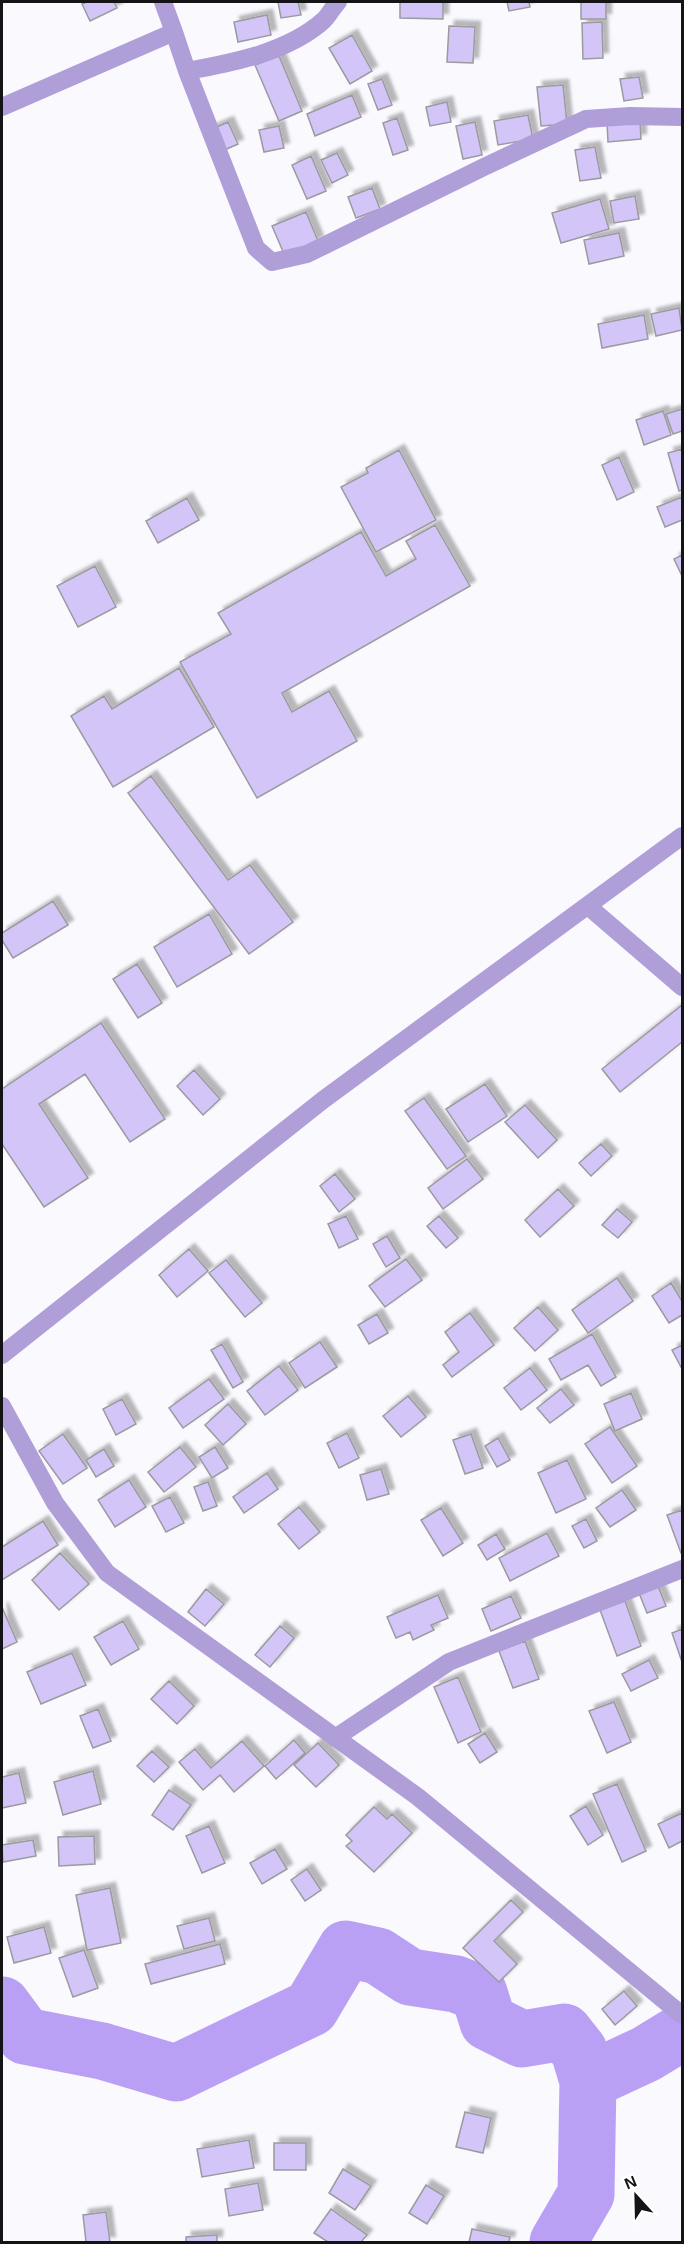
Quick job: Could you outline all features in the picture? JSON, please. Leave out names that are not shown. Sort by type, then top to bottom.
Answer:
[{"type":"street","points":[[163,2],[187,71],[256,248],[272,262],[307,254],[586,119],[630,116],[682,117]]},
{"type":"street","points":[[187,71],[231,63],[286,45],[324,20],[338,2]]},
{"type":"street","points":[[2,107],[174,32]]},
{"type":"street","points":[[2,1355],[323,1100],[589,907],[682,836]]},
{"type":"street","points":[[589,907],[682,987]]},
{"type":"street","points":[[2,1406],[55,1503],[107,1574],[418,1797],[682,2015]]},
{"type":"street","points":[[335,1738],[449,1662],[682,1569]]},
{"type":"building","points":[[114,2],[117,8],[90,21],[82,4]]},
{"type":"building","points":[[278,2],[298,2],[301,15],[281,18]]},
{"type":"building","points":[[400,2],[443,2],[443,19],[400,18]]},
{"type":"building","points":[[507,2],[529,2],[530,7],[509,11]]},
{"type":"building","points":[[581,2],[606,2],[606,19],[581,19]]},
{"type":"building","points":[[267,15],[271,35],[238,42],[234,22]]},
{"type":"building","points":[[602,22],[603,58],[583,59],[582,23]]},
{"type":"building","points":[[449,26],[475,27],[473,63],[447,62]]},
{"type":"building","points":[[352,35],[372,71],[350,84],[329,48]]},
{"type":"building","points":[[279,56],[302,111],[279,121],[255,65]]},
{"type":"building","points":[[639,77],[643,98],[624,101],[620,79]]},
{"type":"building","points":[[382,79],[392,105],[378,110],[368,84]]},
{"type":"building","points":[[563,85],[567,124],[541,126],[537,87]]},
{"type":"building","points":[[352,95],[361,117],[315,136],[307,114]]},
{"type":"building","points":[[447,102],[451,122],[430,126],[426,107]]},
{"type":"building","points":[[528,115],[533,139],[498,145],[494,121]]},
{"type":"building","points":[[397,118],[408,150],[393,155],[383,123]]},
{"type":"building","points":[[640,120],[641,139],[608,142],[607,123]]},
{"type":"building","points":[[228,122],[238,144],[220,152],[210,130]]},
{"type":"building","points":[[475,122],[482,155],[463,159],[456,126]]},
{"type":"building","points":[[279,126],[284,148],[264,152],[259,130]]},
{"type":"building","points":[[595,147],[601,178],[580,181],[575,150]]},
{"type":"building","points":[[337,153],[348,175],[332,183],[321,160]]},
{"type":"building","points":[[311,156],[326,191],[307,199],[292,165]]},
{"type":"building","points":[[372,188],[380,209],[356,218],[348,197]]},
{"type":"building","points":[[635,196],[639,219],[614,223],[610,201]]},
{"type":"building","points":[[600,199],[609,229],[561,243],[552,213]]},
{"type":"building","points":[[306,212],[318,241],[285,256],[272,226]]},
{"type":"building","points":[[619,233],[624,256],[589,264],[584,240]]},
{"type":"building","points":[[679,308],[682,330],[656,336],[651,314]]},
{"type":"building","points":[[644,315],[648,339],[602,348],[598,324]]},
{"type":"building","points":[[682,409],[682,431],[673,434],[666,414]]},
{"type":"building","points":[[663,411],[671,435],[644,445],[636,420]]},
{"type":"building","points":[[682,449],[682,490],[679,491],[668,453]]},
{"type":"building","points":[[399,450],[436,520],[376,552],[341,487],[368,473],[366,468]]},
{"type":"building","points":[[619,457],[634,492],[617,500],[602,465]]},
{"type":"building","points":[[682,497],[682,520],[665,527],[657,507]]},
{"type":"building","points":[[187,498],[199,520],[158,543],[146,521]]},
{"type":"building","points":[[435,525],[470,586],[282,693],[292,712],[329,691],[357,741],[257,798],[180,662],[231,634],[218,613],[361,532],[386,576],[416,559],[406,541]]},
{"type":"building","points":[[682,555],[682,576],[674,559]]},
{"type":"building","points":[[95,566],[116,607],[78,627],[57,586]]},
{"type":"building","points":[[179,668],[214,727],[113,787],[71,716],[104,696],[112,709]]},
{"type":"building","points":[[151,776],[228,880],[250,865],[293,922],[249,954],[128,793]]},
{"type":"building","points":[[53,901],[68,925],[13,958],[2,940],[2,933]]},
{"type":"building","points":[[209,914],[232,954],[177,987],[154,947]]},
{"type":"building","points":[[137,964],[162,1003],[138,1018],[113,979]]},
{"type":"building","points":[[682,1005],[682,1042],[620,1092],[602,1069]]},
{"type":"building","points":[[101,1023],[165,1119],[130,1142],[85,1074],[39,1104],[88,1178],[44,1207],[2,1144],[2,1089]]},
{"type":"building","points":[[194,1070],[220,1099],[203,1115],[177,1086]]},
{"type":"building","points":[[485,1084],[507,1116],[468,1142],[446,1109]]},
{"type":"building","points":[[424,1098],[466,1156],[447,1169],[405,1111]]},
{"type":"building","points":[[525,1105],[557,1140],[538,1158],[505,1122]]},
{"type":"building","points":[[601,1144],[612,1156],[591,1176],[579,1163]]},
{"type":"building","points":[[467,1159],[483,1179],[443,1209],[428,1188]]},
{"type":"building","points":[[335,1174],[355,1199],[339,1212],[320,1186]]},
{"type":"building","points":[[558,1189],[574,1206],[540,1237],[525,1220]]},
{"type":"building","points":[[617,1209],[632,1222],[618,1238],[602,1225]]},
{"type":"building","points":[[346,1216],[358,1239],[339,1248],[328,1224]]},
{"type":"building","points":[[439,1216],[458,1238],[446,1248],[427,1226]]},
{"type":"building","points":[[387,1236],[400,1258],[386,1267],[373,1244]]},
{"type":"building","points":[[189,1249],[208,1271],[177,1297],[159,1275]]},
{"type":"building","points":[[406,1259],[422,1280],[385,1307],[369,1286]]},
{"type":"building","points":[[226,1260],[262,1303],[245,1317],[209,1273]]},
{"type":"building","points":[[617,1278],[633,1301],[588,1333],[572,1310]]},
{"type":"building","points":[[671,1283],[682,1301],[682,1315],[669,1323],[652,1296]]},
{"type":"building","points":[[538,1307],[558,1330],[535,1351],[514,1328]]},
{"type":"building","points":[[470,1313],[494,1345],[452,1377],[443,1365],[459,1352],[445,1332]]},
{"type":"building","points":[[377,1314],[388,1333],[369,1344],[358,1325]]},
{"type":"building","points":[[592,1334],[616,1377],[601,1386],[588,1365],[561,1380],[549,1359]]},
{"type":"building","points":[[320,1342],[337,1367],[305,1388],[289,1363]]},
{"type":"building","points":[[222,1344],[243,1382],[233,1388],[211,1350]]},
{"type":"building","points":[[682,1345],[682,1369],[672,1350]]},
{"type":"building","points":[[279,1366],[298,1390],[265,1415],[247,1391]]},
{"type":"building","points":[[530,1368],[547,1390],[521,1410],[504,1388]]},
{"type":"building","points":[[209,1379],[224,1399],[183,1428],[169,1408]]},
{"type":"building","points":[[561,1389],[574,1405],[550,1423],[537,1408]]},
{"type":"building","points":[[631,1393],[642,1419],[615,1431],[604,1404]]},
{"type":"building","points":[[408,1396],[426,1417],[401,1437],[383,1416]]},
{"type":"building","points":[[122,1399],[136,1424],[116,1435],[103,1409]]},
{"type":"building","points":[[228,1404],[246,1424],[223,1445],[205,1425]]},
{"type":"building","points":[[610,1427],[637,1466],[612,1483],[585,1444]]},
{"type":"building","points":[[347,1433],[359,1458],[339,1468],[327,1443]]},
{"type":"building","points":[[63,1434],[87,1468],[63,1484],[39,1451]]},
{"type":"building","points":[[471,1434],[483,1468],[465,1474],[453,1440]]},
{"type":"building","points":[[498,1438],[510,1460],[497,1467],[485,1446]]},
{"type":"building","points":[[180,1447],[196,1467],[164,1492],[148,1472]]},
{"type":"building","points":[[215,1447],[228,1468],[212,1478],[199,1457]]},
{"type":"building","points":[[104,1449],[114,1466],[96,1477],[86,1460]]},
{"type":"building","points":[[567,1460],[586,1499],[556,1513],[538,1473]]},
{"type":"building","points":[[381,1469],[389,1494],[367,1500],[360,1475]]},
{"type":"building","points":[[267,1473],[278,1489],[244,1513],[233,1497]]},
{"type":"building","points":[[129,1480],[146,1507],[115,1527],[98,1500]]},
{"type":"building","points":[[208,1482],[217,1506],[203,1511],[194,1487]]},
{"type":"building","points":[[622,1490],[636,1510],[610,1527],[596,1508]]},
{"type":"building","points":[[170,1497],[184,1523],[166,1532],[152,1506]]},
{"type":"building","points":[[299,1507],[320,1532],[299,1549],[278,1524]]},
{"type":"building","points":[[441,1508],[463,1543],[443,1556],[421,1520]]},
{"type":"building","points":[[682,1510],[682,1553],[681,1553],[667,1515]]},
{"type":"building","points":[[586,1519],[597,1541],[584,1548],[572,1526]]},
{"type":"building","points":[[43,1521],[58,1545],[2,1580],[2,1547]]},
{"type":"building","points":[[547,1533],[559,1556],[510,1581],[499,1558]]},
{"type":"building","points":[[496,1534],[505,1549],[487,1560],[478,1545]]},
{"type":"building","points":[[60,1553],[89,1584],[59,1610],[32,1580]]},
{"type":"building","points":[[658,1586],[666,1606],[647,1613],[639,1593]]},
{"type":"building","points":[[206,1589],[224,1604],[205,1626],[188,1612]]},
{"type":"building","points":[[438,1595],[448,1618],[431,1625],[434,1630],[413,1640],[410,1632],[396,1638],[387,1617]]},
{"type":"building","points":[[511,1596],[521,1618],[491,1631],[482,1609]]},
{"type":"building","points":[[625,1601],[641,1646],[617,1656],[600,1610]]},
{"type":"building","points":[[2,1607],[17,1642],[2,1649]]},
{"type":"building","points":[[123,1621],[139,1649],[111,1665],[94,1637]]},
{"type":"building","points":[[280,1626],[294,1638],[270,1667],[255,1655]]},
{"type":"building","points":[[682,1629],[682,1662],[672,1633]]},
{"type":"building","points":[[525,1641],[539,1679],[513,1688],[499,1651]]},
{"type":"building","points":[[72,1653],[86,1685],[41,1704],[27,1672]]},
{"type":"building","points":[[649,1660],[658,1678],[631,1691],[622,1674]]},
{"type":"building","points":[[458,1677],[481,1732],[458,1743],[434,1687]]},
{"type":"building","points":[[169,1681],[194,1706],[177,1724],[151,1699]]},
{"type":"building","points":[[614,1702],[631,1742],[607,1753],[589,1711]]},
{"type":"building","points":[[98,1709],[111,1741],[93,1748],[80,1716]]},
{"type":"building","points":[[485,1733],[497,1752],[480,1763],[468,1744]]},
{"type":"building","points":[[294,1740],[305,1753],[276,1779],[265,1766]]},
{"type":"building","points":[[242,1741],[264,1766],[234,1792],[220,1775],[203,1790],[179,1762],[195,1749],[211,1768]]},
{"type":"building","points":[[318,1743],[339,1765],[316,1787],[294,1765]]},
{"type":"building","points":[[152,1751],[169,1767],[154,1782],[137,1766]]},
{"type":"building","points":[[93,1771],[101,1804],[63,1815],[54,1782]]},
{"type":"building","points":[[19,1773],[26,1803],[2,1808],[2,1777]]},
{"type":"building","points":[[617,1784],[646,1851],[622,1862],[593,1794]]},
{"type":"building","points":[[169,1790],[191,1805],[173,1830],[152,1815]]},
{"type":"building","points":[[586,1806],[603,1835],[588,1845],[570,1816]]},
{"type":"building","points":[[374,1807],[387,1819],[392,1814],[412,1833],[374,1872],[346,1846],[352,1841],[346,1835]]},
{"type":"building","points":[[682,1813],[682,1841],[669,1848],[658,1824]]},
{"type":"building","points":[[209,1826],[225,1863],[202,1873],[186,1836]]},
{"type":"building","points":[[94,1836],[95,1864],[59,1866],[58,1837]]},
{"type":"building","points":[[33,1840],[36,1856],[3,1862],[2,1845]]},
{"type":"building","points":[[275,1849],[287,1869],[262,1884],[250,1863]]},
{"type":"building","points":[[307,1869],[321,1890],[305,1901],[291,1880]]},
{"type":"building","points":[[110,1888],[121,1943],[87,1950],[76,1895]]},
{"type":"building","points":[[511,1900],[523,1912],[494,1941],[517,1964],[499,1982],[463,1948]]},
{"type":"building","points":[[209,1918],[215,1941],[184,1949],[177,1926]]},
{"type":"building","points":[[44,1927],[51,1953],[14,1963],[7,1937]]},
{"type":"building","points":[[220,1944],[225,1964],[151,1984],[145,1964]]},
{"type":"building","points":[[84,1950],[98,1988],[73,1997],[59,1958]]},
{"type":"building","points":[[624,1991],[637,2006],[615,2025],[602,2009]]},
{"type":"building","points":[[465,2112],[491,2118],[483,2153],[456,2147]]},
{"type":"building","points":[[249,2140],[254,2168],[202,2177],[197,2149]]},
{"type":"building","points":[[274,2143],[306,2143],[306,2170],[274,2170]]},
{"type":"building","points":[[343,2169],[371,2186],[355,2210],[329,2193]]},
{"type":"building","points":[[258,2183],[263,2210],[229,2216],[225,2189]]},
{"type":"building","points":[[426,2185],[444,2196],[427,2224],[409,2213]]},
{"type":"building","points":[[331,2209],[367,2235],[361,2242],[328,2242],[314,2233]]},
{"type":"building","points":[[106,2212],[110,2242],[86,2242],[83,2215]]},
{"type":"building","points":[[472,2229],[510,2237],[509,2242],[469,2242]]},
{"type":"building","points":[[217,2235],[217,2242],[186,2242],[186,2237]]},
{"type":"waterway","points":[[2,2005],[25,2036],[102,2051],[176,2073],[311,2008],[346,1949],[378,1956],[410,1977],[456,1984],[479,1993],[488,2022],[522,2039],[564,2032],[579,2051],[588,2081]]},
{"type":"waterway","points":[[558,2242],[586,2194],[588,2081],[646,2054],[682,2032]]}]
